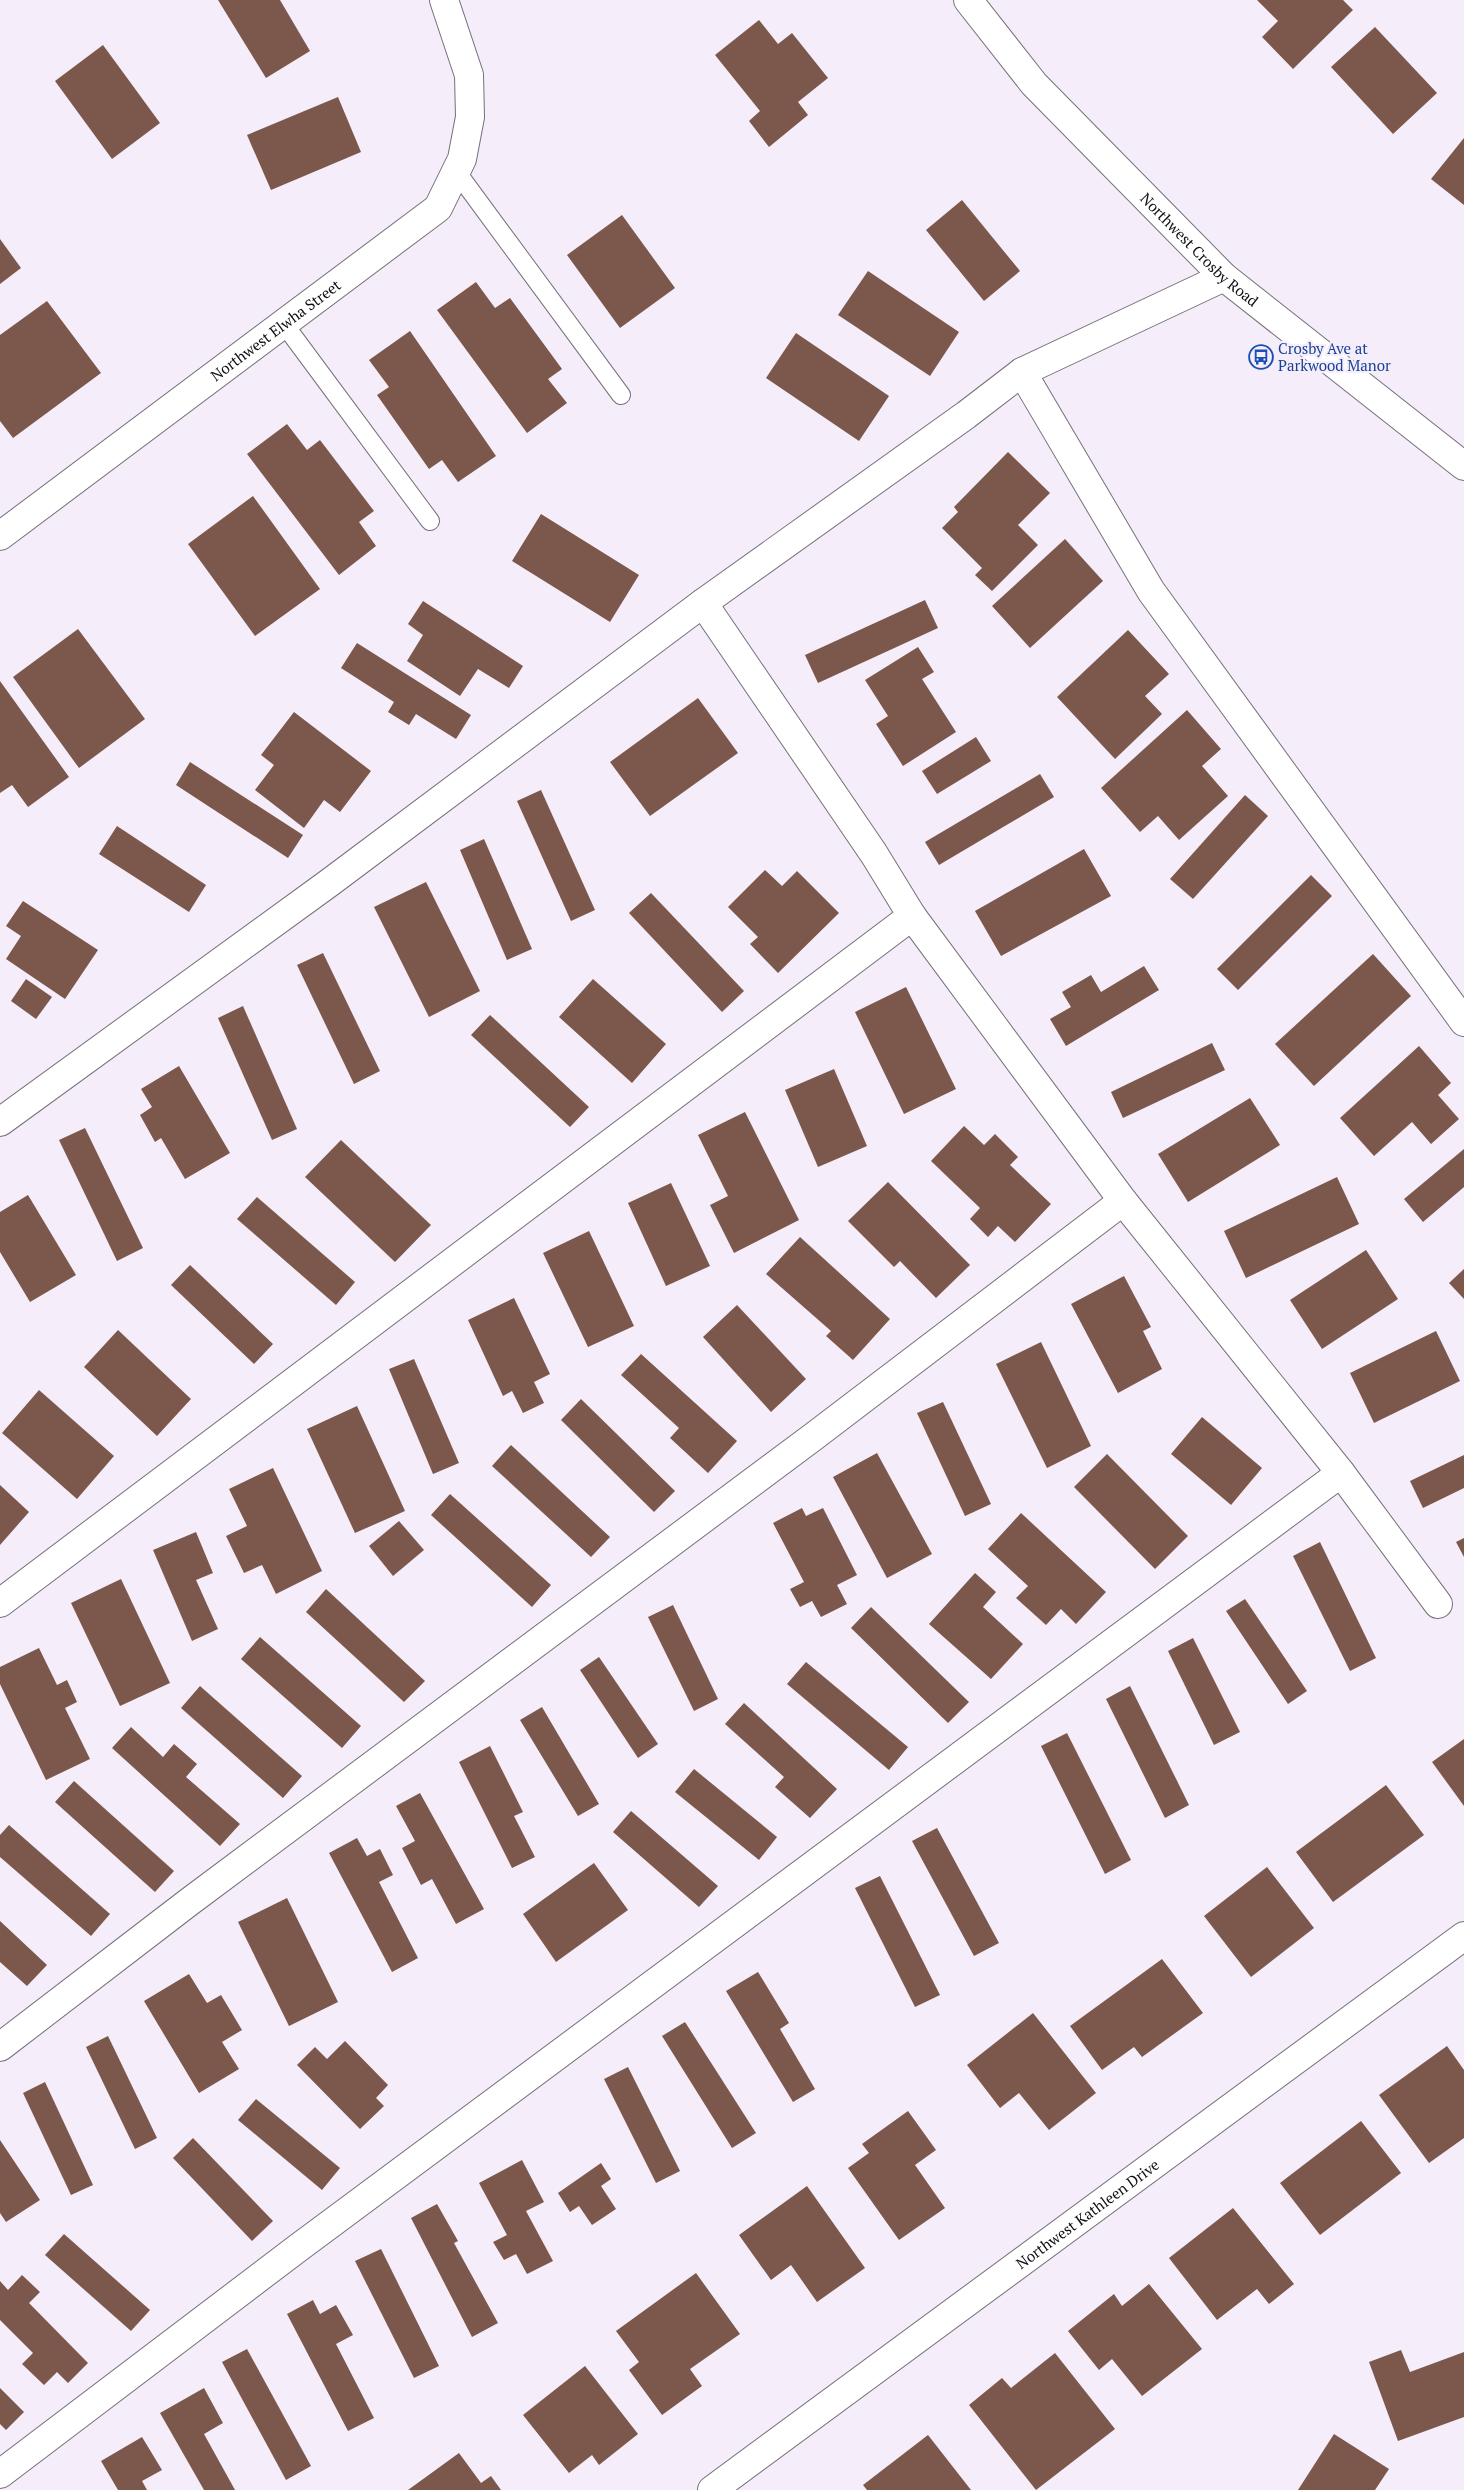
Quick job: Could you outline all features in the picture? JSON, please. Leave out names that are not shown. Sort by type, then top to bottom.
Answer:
[{"type":"street","name":"Northwest Elwha Street","points":[[5,523],[284,324],[438,208],[462,159],[470,116],[470,75],[444,0]]},
{"type":"street","name":"Northwest Crosby Road","points":[[968,0],[1034,84],[1224,277],[1464,466]]},
{"type":"street","points":[[0,1122],[337,877],[703,603],[966,415],[1022,372],[1224,277]]},
{"type":"street","points":[[1022,372],[1151,591],[1464,1022]]},
{"type":"street","points":[[703,603],[874,854],[912,916],[1124,1201],[1341,1473],[1438,1604]]},
{"type":"street","points":[[0,1603],[912,916]]},
{"type":"street","points":[[0,2047],[189,1902],[813,1438],[1124,1201]]},
{"type":"street","points":[[0,2474],[338,2218],[1341,1473]]},
{"type":"street","name":"Northwest Kathleen Drive","points":[[712,2490],[1464,1936]]},
{"type":"lane","points":[[456,171],[621,394]]},
{"type":"lane","points":[[284,324],[430,521]]},
{"type":"building","points":[[218,0],[280,0],[310,51],[266,78]]},
{"type":"building","points":[[1257,0],[1343,0],[1353,10],[1293,69],[1262,37],[1278,21]]},
{"type":"building","points":[[759,20],[778,44],[792,33],[828,78],[798,102],[808,115],[769,147],[749,121],[760,111],[715,55]]},
{"type":"building","points":[[1375,27],[1437,93],[1393,134],[1331,67]]},
{"type":"building","points":[[103,45],[160,123],[112,159],[55,81]]},
{"type":"building","points":[[338,97],[361,152],[271,190],[247,135]]},
{"type":"building","points":[[1464,138],[1464,205],[1431,179]]},
{"type":"building","points":[[962,200],[1020,271],[984,301],[926,230]]},
{"type":"building","points":[[622,215],[675,288],[620,328],[567,255]]},
{"type":"building","points":[[0,239],[21,268],[0,284]]},
{"type":"building","points":[[868,271],[959,332],[930,376],[838,315]]},
{"type":"building","points":[[476,282],[495,308],[510,298],[562,369],[548,379],[567,403],[527,433],[437,310]]},
{"type":"building","points":[[47,301],[101,373],[13,438],[0,421],[0,335]]},
{"type":"building","points":[[410,331],[496,456],[458,482],[442,460],[429,469],[377,395],[389,387],[369,360]]},
{"type":"building","points":[[796,333],[889,396],[859,441],[766,378]]},
{"type":"building","points":[[287,424],[307,450],[320,440],[374,511],[359,522],[376,546],[339,575],[247,454]]},
{"type":"building","points":[[1008,452],[1050,493],[1018,525],[1038,545],[992,591],[975,575],[982,568],[942,528],[958,512],[954,507]]},
{"type":"building","points":[[253,496],[320,589],[255,636],[188,544]]},
{"type":"building","points":[[541,514],[639,575],[610,622],[512,561]]},
{"type":"building","points":[[1065,539],[1103,581],[1030,648],[992,606]]},
{"type":"building","points":[[925,600],[938,628],[818,683],[805,655]]},
{"type":"building","points":[[423,601],[523,666],[509,688],[478,669],[460,696],[407,661],[423,635],[408,624]]},
{"type":"building","points":[[78,629],[145,719],[79,768],[13,677]]},
{"type":"building","points":[[1128,630],[1169,674],[1145,696],[1162,714],[1115,759],[1057,697]]},
{"type":"building","points":[[357,643],[471,715],[456,739],[416,714],[409,725],[388,712],[394,702],[341,668]]},
{"type":"building","points":[[918,647],[934,672],[922,679],[956,732],[903,766],[876,724],[888,716],[865,680]]},
{"type":"building","points":[[0,681],[69,777],[28,807],[12,785],[0,793]]},
{"type":"building","points":[[698,698],[738,753],[650,816],[610,762]]},
{"type":"building","points":[[1187,710],[1221,749],[1202,766],[1228,796],[1179,840],[1158,816],[1140,832],[1101,788]]},
{"type":"building","points":[[294,712],[371,771],[340,812],[324,800],[304,828],[255,790],[274,765],[261,755]]},
{"type":"building","points":[[976,737],[991,761],[937,794],[922,771]]},
{"type":"building","points":[[190,762],[303,835],[288,858],[176,785]]},
{"type":"building","points":[[1040,774],[1054,797],[939,865],[925,842]]},
{"type":"building","points":[[541,790],[595,910],[571,921],[517,801]]},
{"type":"building","points":[[1245,795],[1268,816],[1193,899],[1170,879]]},
{"type":"building","points":[[117,826],[206,885],[189,912],[99,854]]},
{"type":"building","points":[[484,839],[532,949],[507,960],[460,850]]},
{"type":"building","points":[[1084,849],[1111,896],[1001,956],[975,911]]},
{"type":"building","points":[[765,870],[782,886],[797,871],[839,913],[778,973],[750,944],[758,937],[728,907]]},
{"type":"building","points":[[1311,875],[1332,896],[1238,990],[1217,969]]},
{"type":"building","points":[[426,882],[480,991],[429,1017],[374,907]]},
{"type":"building","points":[[651,893],[744,991],[722,1012],[629,913]]},
{"type":"building","points":[[23,901],[98,950],[65,999],[6,959],[21,936],[6,926]]},
{"type":"building","points":[[323,953],[380,1071],[354,1084],[297,965]]},
{"type":"building","points":[[1373,954],[1411,996],[1314,1086],[1275,1044]]},
{"type":"building","points":[[1144,966],[1159,990],[1066,1046],[1050,1019],[1071,1007],[1062,992],[1091,975],[1101,992]]},
{"type":"building","points":[[26,979],[52,997],[36,1019],[11,1001]]},
{"type":"building","points":[[593,979],[666,1044],[632,1083],[559,1017]]},
{"type":"building","points":[[906,987],[956,1089],[904,1114],[855,1012]]},
{"type":"building","points":[[243,1006],[297,1129],[272,1140],[218,1018]]},
{"type":"building","points":[[490,1015],[589,1107],[570,1127],[471,1035]]},
{"type":"building","points":[[1212,1043],[1225,1070],[1123,1118],[1111,1092]]},
{"type":"building","points":[[1419,1046],[1451,1083],[1438,1095],[1459,1119],[1431,1144],[1412,1122],[1374,1156],[1340,1118]]},
{"type":"building","points":[[179,1066],[230,1153],[185,1179],[161,1138],[155,1142],[140,1115],[152,1107],[141,1089]]},
{"type":"building","points":[[834,1069],[867,1146],[818,1167],[785,1090]]},
{"type":"building","points":[[1250,1098],[1280,1145],[1188,1202],[1158,1154]]},
{"type":"building","points":[[745,1112],[799,1220],[734,1253],[710,1205],[728,1196],[698,1135]]},
{"type":"building","points":[[964,1126],[984,1145],[995,1134],[1018,1157],[1010,1165],[1051,1204],[1015,1242],[998,1226],[988,1237],[970,1219],[980,1208],[931,1161]]},
{"type":"building","points":[[85,1128],[143,1248],[117,1261],[59,1140]]},
{"type":"building","points":[[341,1140],[431,1225],[395,1262],[305,1177]]},
{"type":"building","points":[[1464,1149],[1464,1187],[1423,1222],[1404,1199]]},
{"type":"building","points":[[1337,1177],[1359,1224],[1246,1278],[1224,1231]]},
{"type":"building","points":[[888,1182],[970,1265],[936,1298],[900,1261],[894,1267],[848,1221]]},
{"type":"building","points":[[671,1183],[710,1266],[666,1286],[628,1203]]},
{"type":"building","points":[[28,1195],[76,1275],[30,1302],[0,1252],[0,1212]]},
{"type":"building","points":[[257,1197],[355,1282],[336,1305],[237,1219]]},
{"type":"building","points":[[589,1231],[634,1326],[588,1347],[543,1253]]},
{"type":"building","points":[[800,1237],[890,1319],[853,1360],[826,1336],[831,1331],[766,1274]]},
{"type":"building","points":[[1366,1250],[1398,1299],[1322,1349],[1290,1300]]},
{"type":"building","points":[[190,1265],[273,1344],[254,1364],[171,1285]]},
{"type":"building","points":[[1464,1269],[1464,1299],[1449,1283]]},
{"type":"building","points":[[1124,1276],[1151,1327],[1143,1331],[1162,1369],[1118,1393],[1071,1304]]},
{"type":"building","points":[[514,1298],[550,1374],[534,1382],[544,1403],[523,1413],[512,1391],[503,1396],[468,1320]]},
{"type":"building","points":[[737,1305],[806,1379],[771,1412],[703,1337]]},
{"type":"building","points":[[118,1330],[191,1399],[157,1436],[84,1367]]},
{"type":"building","points":[[1436,1331],[1460,1381],[1374,1423],[1350,1373]]},
{"type":"building","points":[[1041,1342],[1091,1446],[1047,1468],[996,1364]]},
{"type":"building","points":[[641,1354],[737,1441],[708,1473],[670,1438],[679,1428],[621,1375]]},
{"type":"building","points":[[414,1359],[459,1463],[433,1474],[389,1369]]},
{"type":"building","points":[[39,1390],[114,1456],[77,1499],[2,1433]]},
{"type":"building","points":[[581,1399],[675,1491],[654,1512],[561,1420]]},
{"type":"building","points":[[943,1402],[991,1504],[965,1516],[917,1413]]},
{"type":"building","points":[[357,1406],[405,1511],[355,1533],[307,1429]]},
{"type":"building","points":[[1202,1417],[1262,1468],[1231,1505],[1171,1454]]},
{"type":"building","points":[[511,1445],[610,1537],[591,1557],[492,1466]]},
{"type":"building","points":[[877,1453],[932,1554],[887,1578],[833,1477]]},
{"type":"building","points":[[1107,1454],[1188,1536],[1155,1569],[1074,1487]]},
{"type":"building","points":[[1464,1455],[1464,1488],[1423,1508],[1410,1481]]},
{"type":"building","points":[[273,1468],[322,1571],[276,1594],[262,1565],[244,1573],[226,1536],[247,1526],[229,1489]]},
{"type":"building","points":[[0,1485],[29,1512],[0,1545]]},
{"type":"building","points":[[450,1494],[551,1585],[532,1607],[431,1515]]},
{"type":"building","points":[[802,1508],[806,1516],[823,1508],[857,1575],[837,1585],[847,1604],[821,1617],[812,1601],[800,1607],[790,1589],[804,1582],[773,1523]]},
{"type":"building","points":[[1021,1513],[1106,1592],[1076,1624],[1061,1609],[1046,1625],[1016,1598],[1028,1586],[988,1549]]},
{"type":"building","points":[[399,1521],[424,1550],[393,1576],[369,1546]]},
{"type":"building","points":[[196,1532],[213,1573],[196,1580],[218,1629],[192,1641],[153,1550]]},
{"type":"building","points":[[1464,1538],[1464,1557],[1456,1542]]},
{"type":"building","points":[[1320,1542],[1376,1658],[1350,1671],[1293,1556]]},
{"type":"building","points":[[975,1573],[996,1592],[983,1607],[1023,1644],[991,1679],[929,1624]]},
{"type":"building","points":[[121,1579],[170,1683],[120,1706],[71,1603]]},
{"type":"building","points":[[326,1589],[425,1681],[404,1702],[306,1612]]},
{"type":"building","points":[[1245,1599],[1307,1691],[1288,1704],[1226,1611]]},
{"type":"building","points":[[673,1605],[718,1699],[694,1711],[648,1617]]},
{"type":"building","points":[[871,1607],[969,1702],[948,1723],[851,1628]]},
{"type":"building","points":[[260,1637],[361,1726],[342,1748],[241,1659]]},
{"type":"building","points":[[1193,1638],[1240,1732],[1214,1745],[1168,1651]]},
{"type":"building","points":[[39,1648],[57,1685],[67,1680],[77,1702],[65,1708],[90,1759],[46,1780],[0,1684],[0,1667]]},
{"type":"building","points":[[599,1657],[658,1744],[638,1758],[580,1670]]},
{"type":"building","points":[[806,1662],[908,1747],[889,1770],[787,1684]]},
{"type":"building","points":[[200,1686],[302,1776],[283,1798],[181,1708]]},
{"type":"building","points":[[1130,1686],[1189,1805],[1165,1818],[1106,1699]]},
{"type":"building","points":[[744,1703],[837,1789],[810,1818],[775,1787],[784,1777],[725,1724]]},
{"type":"building","points":[[542,1707],[599,1804],[578,1816],[520,1720]]},
{"type":"building","points":[[131,1727],[163,1757],[174,1744],[197,1764],[186,1777],[240,1824],[220,1846],[112,1748]]},
{"type":"building","points":[[1067,1733],[1131,1860],[1105,1874],[1041,1746]]},
{"type":"building","points":[[1464,1739],[1464,1806],[1432,1762]]},
{"type":"building","points":[[490,1746],[523,1812],[514,1816],[535,1857],[512,1868],[459,1762]]},
{"type":"building","points":[[694,1769],[777,1837],[759,1860],[675,1792]]},
{"type":"building","points":[[74,1781],[174,1871],[155,1892],[55,1802]]},
{"type":"building","points":[[1386,1785],[1424,1835],[1333,1902],[1296,1852]]},
{"type":"building","points":[[420,1793],[484,1909],[456,1924],[432,1879],[421,1885],[402,1848],[415,1841],[396,1806]]},
{"type":"building","points":[[631,1811],[718,1886],[699,1907],[613,1832]]},
{"type":"building","points":[[9,1825],[110,1914],[91,1936],[0,1857],[0,1835]]},
{"type":"building","points":[[937,1828],[999,1943],[974,1956],[912,1841]]},
{"type":"building","points":[[357,1838],[367,1856],[380,1849],[393,1875],[379,1882],[418,1958],[392,1972],[329,1853]]},
{"type":"building","points":[[594,1863],[628,1910],[556,1962],[523,1914]]},
{"type":"building","points":[[1267,1867],[1314,1928],[1251,1977],[1204,1916]]},
{"type":"building","points":[[880,1876],[940,1995],[915,2007],[855,1888]]},
{"type":"building","points":[[287,1898],[338,2002],[289,2026],[238,1922]]},
{"type":"building","points":[[0,1921],[47,1965],[27,1986],[0,1962]]},
{"type":"building","points":[[1162,1959],[1203,2013],[1142,2057],[1134,2047],[1102,2070],[1070,2026]]},
{"type":"building","points":[[758,1972],[789,2023],[780,2029],[815,2089],[793,2102],[726,1991]]},
{"type":"building","points":[[189,1974],[207,2003],[221,1995],[242,2030],[222,2042],[239,2069],[199,2093],[144,2001]]},
{"type":"building","points":[[1033,2013],[1096,2093],[1049,2130],[1019,2093],[1000,2108],[967,2065]]},
{"type":"building","points":[[685,2022],[756,2133],[732,2148],[662,2036]]},
{"type":"building","points":[[108,2036],[157,2138],[135,2149],[86,2047]]},
{"type":"building","points":[[345,2041],[388,2085],[376,2098],[384,2106],[360,2129],[297,2065],[315,2047],[327,2059]]},
{"type":"building","points":[[1447,2046],[1464,2070],[1464,2138],[1429,2163],[1379,2095]]},
{"type":"building","points":[[628,2067],[680,2171],[656,2183],[604,2079]]},
{"type":"building","points":[[45,2082],[93,2185],[71,2195],[23,2093]]},
{"type":"building","points":[[256,2099],[340,2168],[322,2190],[238,2120]]},
{"type":"building","points":[[908,2111],[936,2150],[915,2165],[945,2208],[899,2240],[848,2168],[869,2153],[862,2144]]},
{"type":"building","points":[[1361,2121],[1401,2173],[1320,2235],[1280,2183]]},
{"type":"building","points":[[193,2138],[273,2221],[252,2241],[173,2158]]},
{"type":"building","points":[[0,2140],[40,2200],[6,2222],[0,2213]]},
{"type":"building","points":[[522,2160],[544,2202],[526,2211],[553,2261],[527,2274],[516,2254],[504,2260],[493,2242],[507,2235],[479,2183]]},
{"type":"building","points":[[601,2163],[611,2179],[601,2186],[616,2209],[592,2225],[579,2206],[570,2212],[558,2193]]},
{"type":"building","points":[[807,2186],[865,2268],[817,2302],[791,2265],[771,2280],[739,2235]]},
{"type":"building","points":[[437,2204],[458,2241],[454,2243],[498,2323],[472,2337],[411,2218]]},
{"type":"building","points":[[1233,2208],[1294,2284],[1269,2304],[1257,2289],[1217,2320],[1169,2258]]},
{"type":"building","points":[[64,2234],[150,2310],[131,2331],[45,2255]]},
{"type":"building","points":[[381,2249],[439,2366],[414,2378],[355,2261]]},
{"type":"building","points":[[696,2273],[740,2334],[690,2369],[702,2386],[662,2415],[629,2370],[639,2362],[616,2331]]},
{"type":"building","points":[[22,2275],[40,2292],[29,2303],[88,2363],[68,2383],[57,2372],[44,2385],[22,2364],[33,2353],[0,2320],[0,2281],[8,2290]]},
{"type":"building","points":[[1149,2284],[1202,2349],[1142,2396],[1112,2359],[1099,2370],[1068,2331],[1114,2294],[1122,2306]]},
{"type":"building","points":[[313,2300],[320,2314],[336,2305],[353,2335],[336,2344],[374,2418],[348,2431],[287,2314]]},
{"type":"building","points":[[247,2349],[311,2466],[286,2480],[222,2362]]},
{"type":"building","points":[[1401,2350],[1410,2372],[1464,2352],[1464,2417],[1398,2441],[1369,2362]]},
{"type":"building","points":[[1055,2353],[1115,2429],[1036,2490],[969,2405],[1002,2378],[1011,2388]]},
{"type":"building","points":[[585,2366],[638,2434],[599,2465],[592,2455],[569,2473],[523,2415]]},
{"type":"building","points":[[0,2388],[24,2412],[6,2430],[0,2424]]},
{"type":"building","points":[[204,2388],[223,2423],[204,2434],[235,2490],[204,2490],[160,2413]]},
{"type":"building","points":[[1334,2434],[1389,2469],[1375,2490],[1298,2490]]},
{"type":"building","points":[[928,2435],[971,2490],[867,2490],[863,2485]]},
{"type":"building","points":[[142,2437],[162,2470],[142,2481],[147,2490],[118,2490],[101,2461]]},
{"type":"building","points":[[459,2453],[481,2483],[491,2476],[501,2490],[408,2490]]},
{"type":"place","name":"Crosby Ave at Parkwood Manor","points":[[1261,357]]}]
